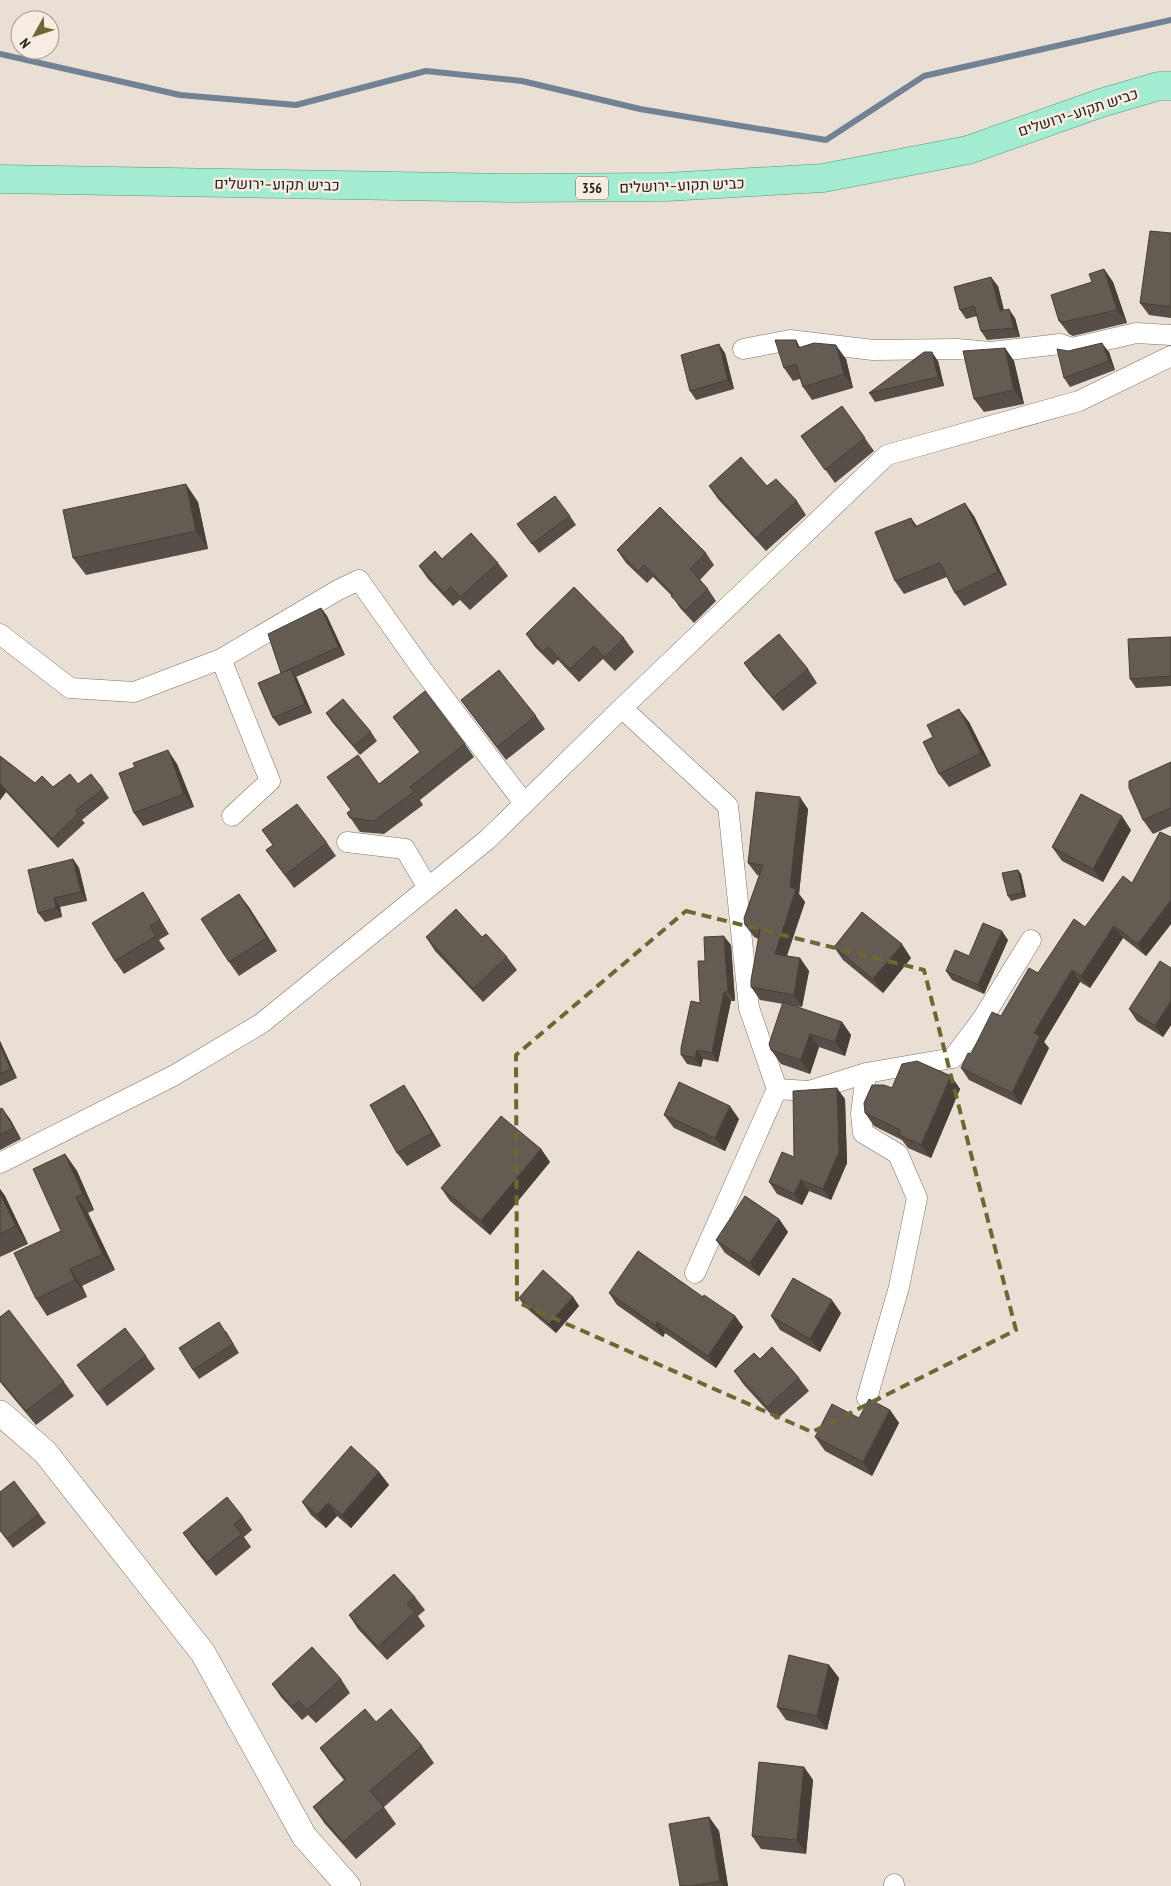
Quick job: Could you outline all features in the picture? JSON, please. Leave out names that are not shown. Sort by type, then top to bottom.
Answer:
[{"type":"main road","name":"כביש תקוע–ירושלים","points":[[0,179],[522,188],[666,188],[823,178],[968,150],[1101,103],[1159,86],[1171,86]]},
{"type":"street","points":[[743,349],[790,340],[874,350],[957,349],[991,352],[1060,344],[1072,348],[1136,332],[1171,335]]},
{"type":"street","points":[[0,1163],[173,1076],[262,1023],[488,839],[622,708],[887,456],[1079,401],[1171,356]]},
{"type":"street","points":[[0,634],[70,688],[134,692],[221,659],[338,590],[359,580],[422,669],[524,803]]},
{"type":"street","points":[[221,659],[270,781],[232,816]]},
{"type":"street","points":[[622,708],[728,806],[749,1008],[777,1088],[694,1273]]},
{"type":"street","points":[[347,842],[406,849],[428,888]]},
{"type":"street","points":[[777,1088],[810,1091],[866,1073],[953,1058],[983,1018],[1031,940]]},
{"type":"street","points":[[866,1073],[861,1114],[863,1133],[898,1154],[917,1198],[899,1287],[867,1398]]},
{"type":"street","points":[[0,1413],[45,1452],[202,1653],[304,1836],[348,1886]]},
{"type":"highlighted area","points":[[686,911],[924,970],[1016,1330],[812,1432],[517,1302],[516,1055]]},
{"type":"building","points":[[1150,231],[1171,233],[1171,307],[1140,303]]},
{"type":"building","points":[[1104,269],[1117,310],[1063,322],[1059,321],[1051,295],[1092,282],[1089,274]]},
{"type":"building","points":[[991,277],[1000,311],[1009,309],[1014,328],[981,331],[974,306],[960,310],[954,287]]},
{"type":"building","points":[[775,340],[796,340],[798,348],[814,343],[836,345],[844,374],[803,387],[796,364],[784,368]]},
{"type":"building","points":[[1102,343],[1109,361],[1064,378],[1057,349],[1068,351]]},
{"type":"building","points":[[719,344],[728,380],[690,391],[681,355]]},
{"type":"building","points":[[1005,348],[1014,390],[974,399],[963,351]]},
{"type":"building","points":[[924,352],[932,352],[938,377],[869,393]]},
{"type":"building","points":[[842,406],[865,438],[825,470],[801,436]]},
{"type":"building","points":[[741,457],[767,486],[776,479],[797,501],[756,538],[709,486]]},
{"type":"building","points":[[186,484],[196,531],[73,558],[63,510]]},
{"type":"building","points":[[555,496],[570,516],[532,544],[517,524]]},
{"type":"building","points":[[965,503],[998,572],[955,593],[940,563],[895,581],[875,532],[911,518],[915,527]]},
{"type":"building","points":[[660,507],[706,553],[690,569],[708,589],[685,611],[671,596],[673,594],[644,565],[638,571],[617,550]]},
{"type":"building","points":[[471,533],[498,563],[460,597],[451,587],[444,593],[419,566],[435,551],[442,559]]},
{"type":"building","points":[[574,587],[624,638],[605,657],[594,646],[570,669],[548,647],[543,652],[526,634]]},
{"type":"building","points":[[321,608],[339,647],[281,673],[268,634]]},
{"type":"building","points":[[779,634],[808,669],[773,698],[744,663]]},
{"type":"building","points":[[1171,637],[1171,676],[1130,679],[1128,639]]},
{"type":"building","points":[[291,669],[305,704],[273,718],[258,683]]},
{"type":"building","points":[[499,670],[536,716],[497,747],[461,700]]},
{"type":"building","points":[[425,691],[465,744],[410,787],[414,792],[374,821],[350,818],[347,813],[351,810],[327,777],[358,755],[379,784],[420,752],[393,717]]},
{"type":"building","points":[[343,699],[371,732],[354,746],[326,713]]},
{"type":"building","points":[[959,709],[981,753],[939,774],[923,742],[933,737],[927,725]]},
{"type":"building","points":[[168,750],[184,794],[134,813],[119,773],[135,767],[133,763]]},
{"type":"building","points":[[0,756],[35,783],[42,776],[53,787],[70,774],[78,784],[91,774],[103,789],[75,811],[78,814],[52,839],[0,784]]},
{"type":"building","points":[[1171,762],[1171,808],[1143,820],[1129,788],[1129,781]]},
{"type":"building","points":[[756,792],[800,797],[790,887],[796,889],[775,954],[800,958],[794,995],[751,987],[760,930],[745,925],[744,918],[763,865],[748,863]]},
{"type":"building","points":[[1081,794],[1122,816],[1093,869],[1052,847]]},
{"type":"building","points":[[297,804],[327,843],[285,875],[266,850],[273,845],[262,830]]},
{"type":"building","points":[[1160,832],[1171,837],[1171,900],[1138,944],[1114,926],[1081,976],[1072,970],[1034,1033],[1040,1036],[1012,1093],[961,1068],[968,1053],[971,1054],[992,1012],[1001,1016],[1029,968],[1038,973],[1074,919],[1085,927],[1123,876],[1132,883]]},
{"type":"building","points":[[73,859],[81,892],[54,898],[56,908],[38,913],[28,870]]},
{"type":"building","points":[[1018,870],[1023,893],[1008,896],[1002,873]]},
{"type":"building","points":[[143,892],[160,920],[150,926],[156,936],[115,961],[92,923]]},
{"type":"building","points":[[239,894],[267,938],[229,962],[201,919]]},
{"type":"building","points":[[456,909],[482,937],[486,934],[507,957],[473,989],[426,937]]},
{"type":"building","points":[[862,912],[902,944],[873,979],[834,947]]},
{"type":"building","points":[[983,923],[1002,931],[978,985],[946,971],[955,950],[969,956]]},
{"type":"building","points":[[724,936],[728,992],[724,992],[712,1053],[697,1050],[695,1058],[681,1055],[691,1001],[700,1003],[698,961],[705,961],[704,937]]},
{"type":"building","points":[[1160,961],[1171,968],[1171,1001],[1155,1026],[1129,1009]]},
{"type":"building","points":[[783,1002],[842,1022],[835,1042],[810,1034],[801,1060],[771,1050],[769,1044]]},
{"type":"building","points":[[0,1045],[11,1069],[0,1074]]},
{"type":"building","points":[[917,1061],[951,1076],[921,1145],[899,1135],[900,1130],[865,1113],[864,1103],[872,1085],[884,1085],[892,1088],[902,1064]]},
{"type":"building","points":[[679,1082],[730,1106],[715,1138],[664,1115]]},
{"type":"building","points":[[404,1085],[432,1133],[397,1153],[370,1105]]},
{"type":"building","points":[[837,1088],[839,1152],[823,1189],[801,1180],[794,1194],[769,1182],[782,1152],[794,1157],[793,1091]]},
{"type":"building","points":[[2,1108],[14,1128],[0,1135],[0,1109]]},
{"type":"building","points":[[501,1116],[541,1149],[481,1221],[441,1188]]},
{"type":"building","points":[[65,1154],[83,1194],[76,1197],[103,1254],[70,1269],[75,1280],[36,1299],[14,1253],[61,1231],[33,1169]]},
{"type":"building","points":[[0,1193],[16,1226],[0,1234]]},
{"type":"building","points":[[745,1196],[779,1219],[750,1263],[716,1240]]},
{"type":"building","points":[[638,1251],[703,1297],[704,1295],[735,1316],[708,1356],[657,1322],[655,1325],[609,1293]]},
{"type":"building","points":[[543,1270],[573,1297],[549,1324],[519,1298]]},
{"type":"building","points":[[793,1278],[832,1300],[810,1339],[771,1316]]},
{"type":"building","points":[[9,1310],[64,1382],[26,1411],[0,1380],[0,1317]]},
{"type":"building","points":[[219,1322],[233,1344],[193,1370],[179,1348]]},
{"type":"building","points":[[125,1328],[146,1356],[98,1393],[77,1365]]},
{"type":"building","points":[[772,1347],[799,1378],[767,1407],[734,1371],[754,1353],[760,1359]]},
{"type":"building","points":[[869,1399],[890,1410],[863,1462],[815,1437],[832,1404],[859,1418]]},
{"type":"building","points":[[351,1446],[379,1472],[342,1515],[328,1503],[317,1515],[302,1502]]},
{"type":"building","points":[[14,1481],[39,1514],[7,1539],[0,1530],[0,1492]]},
{"type":"building","points":[[227,1497],[243,1517],[234,1524],[242,1534],[207,1562],[183,1533]]},
{"type":"building","points":[[394,1574],[415,1597],[407,1604],[415,1612],[378,1647],[349,1615]]},
{"type":"building","points":[[312,1647],[341,1679],[307,1710],[299,1701],[292,1707],[272,1684]]},
{"type":"building","points":[[789,1655],[829,1665],[817,1716],[777,1707]]},
{"type":"building","points":[[365,1709],[376,1722],[391,1709],[422,1746],[370,1791],[384,1807],[343,1842],[313,1807],[346,1779],[320,1748]]},
{"type":"building","points":[[759,1762],[804,1767],[797,1840],[752,1836]]},
{"type":"building","points":[[709,1817],[720,1881],[680,1886],[669,1824]]},
{"type":"waterway","points":[[0,54],[180,95],[296,105],[426,71],[522,81],[640,109],[826,140],[924,76],[1171,20]]}]
